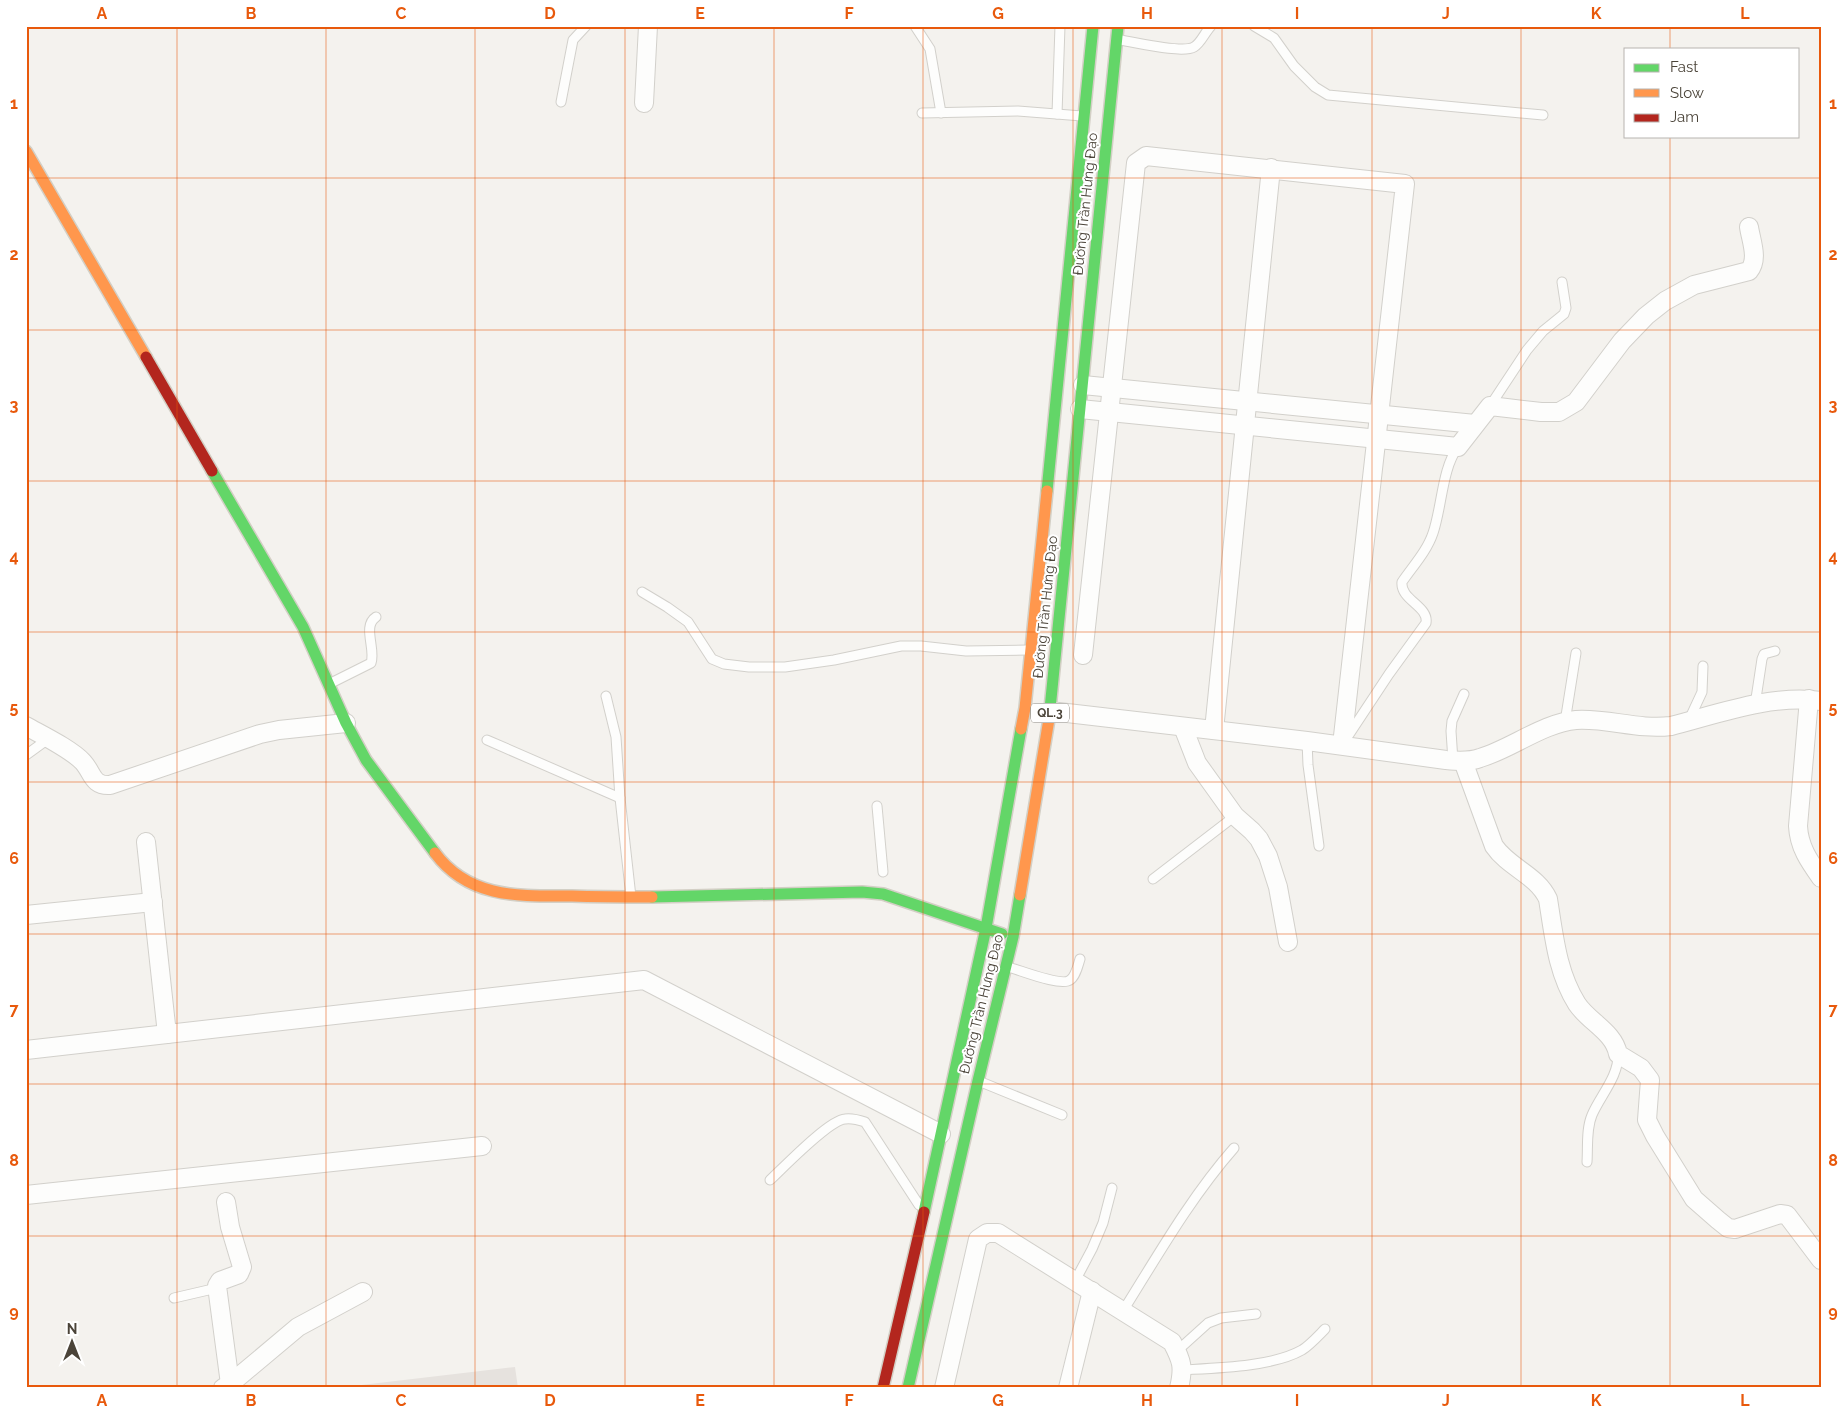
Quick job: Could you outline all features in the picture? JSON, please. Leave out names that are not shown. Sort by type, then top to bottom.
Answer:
[{"type":"main road","name":"Đường Trần Hưng Đạo","points":[[883,1388],[924,1212],[986,928],[1025,708],[1084,116],[1102,36],[1118,26]]},
{"type":"main road","name":"Đường Trần Hưng Đạo","points":[[908,1388],[1013,937],[1050,711],[1083,384],[1102,36]]},
{"type":"main road","points":[[26,151],[303,627],[346,723],[366,760],[438,857],[456,874],[469,882],[497,893],[520,896],[631,897],[862,892],[883,888],[1013,937]]},
{"type":"street","points":[[644,103],[648,26]]},
{"type":"street","points":[[1083,655],[1136,163],[1146,156],[1271,168],[1405,184],[1342,745]]},
{"type":"street","points":[[1214,730],[1271,168]]},
{"type":"street","points":[[1080,409],[1458,447],[1490,406],[1558,412],[1576,402],[1622,342],[1646,316],[1666,301],[1694,285],[1749,270],[1753,265],[1754,256],[1749,227]]},
{"type":"street","points":[[1083,384],[1475,424]]},
{"type":"street","points":[[1050,711],[1342,745],[1458,761],[1480,758],[1565,722],[1592,720],[1657,728],[1755,705],[1794,700],[1815,700],[1798,826],[1799,840],[1806,857],[1821,878]]},
{"type":"street","points":[[26,726],[76,756],[83,762],[96,782],[102,786],[110,785],[260,734],[279,730],[346,723]]},
{"type":"street","points":[[1183,727],[1197,763],[1235,816],[1252,831],[1268,856],[1278,887],[1288,942]]},
{"type":"street","points":[[1458,761],[1500,856],[1536,881],[1544,889],[1548,900],[1559,966],[1563,979],[1577,1005],[1611,1038],[1618,1054],[1641,1068],[1650,1080],[1647,1120],[1694,1199],[1728,1228],[1735,1229],[1780,1214],[1787,1215],[1821,1260]]},
{"type":"street","points":[[146,842],[167,1034]]},
{"type":"street","points":[[26,915],[153,902]]},
{"type":"street","points":[[26,1050],[644,980],[941,1134]]},
{"type":"street","points":[[26,1194],[482,1146]]},
{"type":"street","points":[[226,1202],[230,1227],[242,1267],[239,1274],[217,1283],[227,1386]]},
{"type":"street","points":[[944,1388],[978,1239],[987,1233],[998,1233],[1172,1342],[1181,1358],[1179,1388]]},
{"type":"street","points":[[1068,1388],[1092,1291]]},
{"type":"street","points":[[227,1386],[298,1327],[363,1292]]},
{"type":"lane","points":[[562,102],[573,40],[586,26]]},
{"type":"lane","points":[[915,26],[930,49],[941,113]]},
{"type":"lane","points":[[1057,114],[1060,26]]},
{"type":"lane","points":[[1102,36],[1172,49],[1192,48],[1211,26]]},
{"type":"lane","points":[[1254,26],[1274,38],[1294,66],[1315,87],[1328,94],[1543,115]]},
{"type":"lane","points":[[922,114],[1018,111],[1084,116]]},
{"type":"lane","points":[[1490,406],[1532,344],[1543,331],[1564,314],[1566,308],[1562,282]]},
{"type":"lane","points":[[1342,745],[1389,674],[1426,623],[1425,613],[1403,590],[1402,582],[1433,535],[1445,477],[1452,454],[1458,447]]},
{"type":"lane","points":[[642,592],[688,622],[712,659],[724,664],[748,667],[785,667],[834,660],[901,646],[921,646],[966,651],[1031,650]]},
{"type":"lane","points":[[329,684],[371,663],[373,650],[369,630],[376,616]]},
{"type":"lane","points":[[1755,705],[1762,658],[1764,654],[1775,652]]},
{"type":"lane","points":[[1565,722],[1576,653]]},
{"type":"lane","points":[[1687,722],[1702,692],[1702,666]]},
{"type":"lane","points":[[1458,761],[1451,730],[1452,720],[1464,694]]},
{"type":"lane","points":[[606,696],[616,737],[620,798],[631,897]]},
{"type":"lane","points":[[26,755],[48,739]]},
{"type":"lane","points":[[487,740],[620,798]]},
{"type":"lane","points":[[1307,741],[1308,766],[1319,846]]},
{"type":"lane","points":[[876,806],[883,872]]},
{"type":"lane","points":[[1153,879],[1235,816]]},
{"type":"lane","points":[[1006,966],[1052,980],[1067,982],[1072,979],[1080,958]]},
{"type":"lane","points":[[1587,1162],[1588,1129],[1591,1117],[1614,1072],[1618,1054]]},
{"type":"lane","points":[[978,1081],[1062,1115]]},
{"type":"lane","points":[[770,1180],[835,1123],[844,1118],[858,1120],[865,1122],[903,1183],[924,1212]]},
{"type":"lane","points":[[1123,1311],[1214,1170],[1234,1148]]},
{"type":"lane","points":[[1075,1281],[1092,1249],[1103,1222],[1112,1188]]},
{"type":"lane","points":[[174,1298],[217,1288]]},
{"type":"lane","points":[[1177,1351],[1208,1323],[1221,1318],[1256,1314]]},
{"type":"lane","points":[[1181,1370],[1261,1362],[1285,1356],[1303,1349],[1325,1329]]},
{"type":"shaded area","points":[[515,1367],[518,1388],[336,1388]]},
{"type":"traffic: fast","points":[[1047,491],[1093,26]]},
{"type":"traffic: fast","points":[[1049,719],[1118,26]]},
{"type":"traffic: fast","points":[[212,471],[303,627],[346,723],[366,760],[435,853]]},
{"type":"traffic: fast","points":[[924,1212],[986,928],[1021,729]]},
{"type":"traffic: fast","points":[[652,897],[862,892],[883,894],[1002,934]]},
{"type":"traffic: fast","points":[[908,1388],[1013,937],[1020,895]]},
{"type":"traffic: slow","points":[[26,151],[146,357]]},
{"type":"traffic: slow","points":[[1021,729],[1025,708],[1047,491]]},
{"type":"traffic: slow","points":[[1020,895],[1049,719]]},
{"type":"traffic: slow","points":[[435,853],[463,879],[497,892],[533,896],[652,897]]},
{"type":"traffic: jam","points":[[146,357],[212,471]]},
{"type":"traffic: jam","points":[[883,1388],[924,1212]]}]
